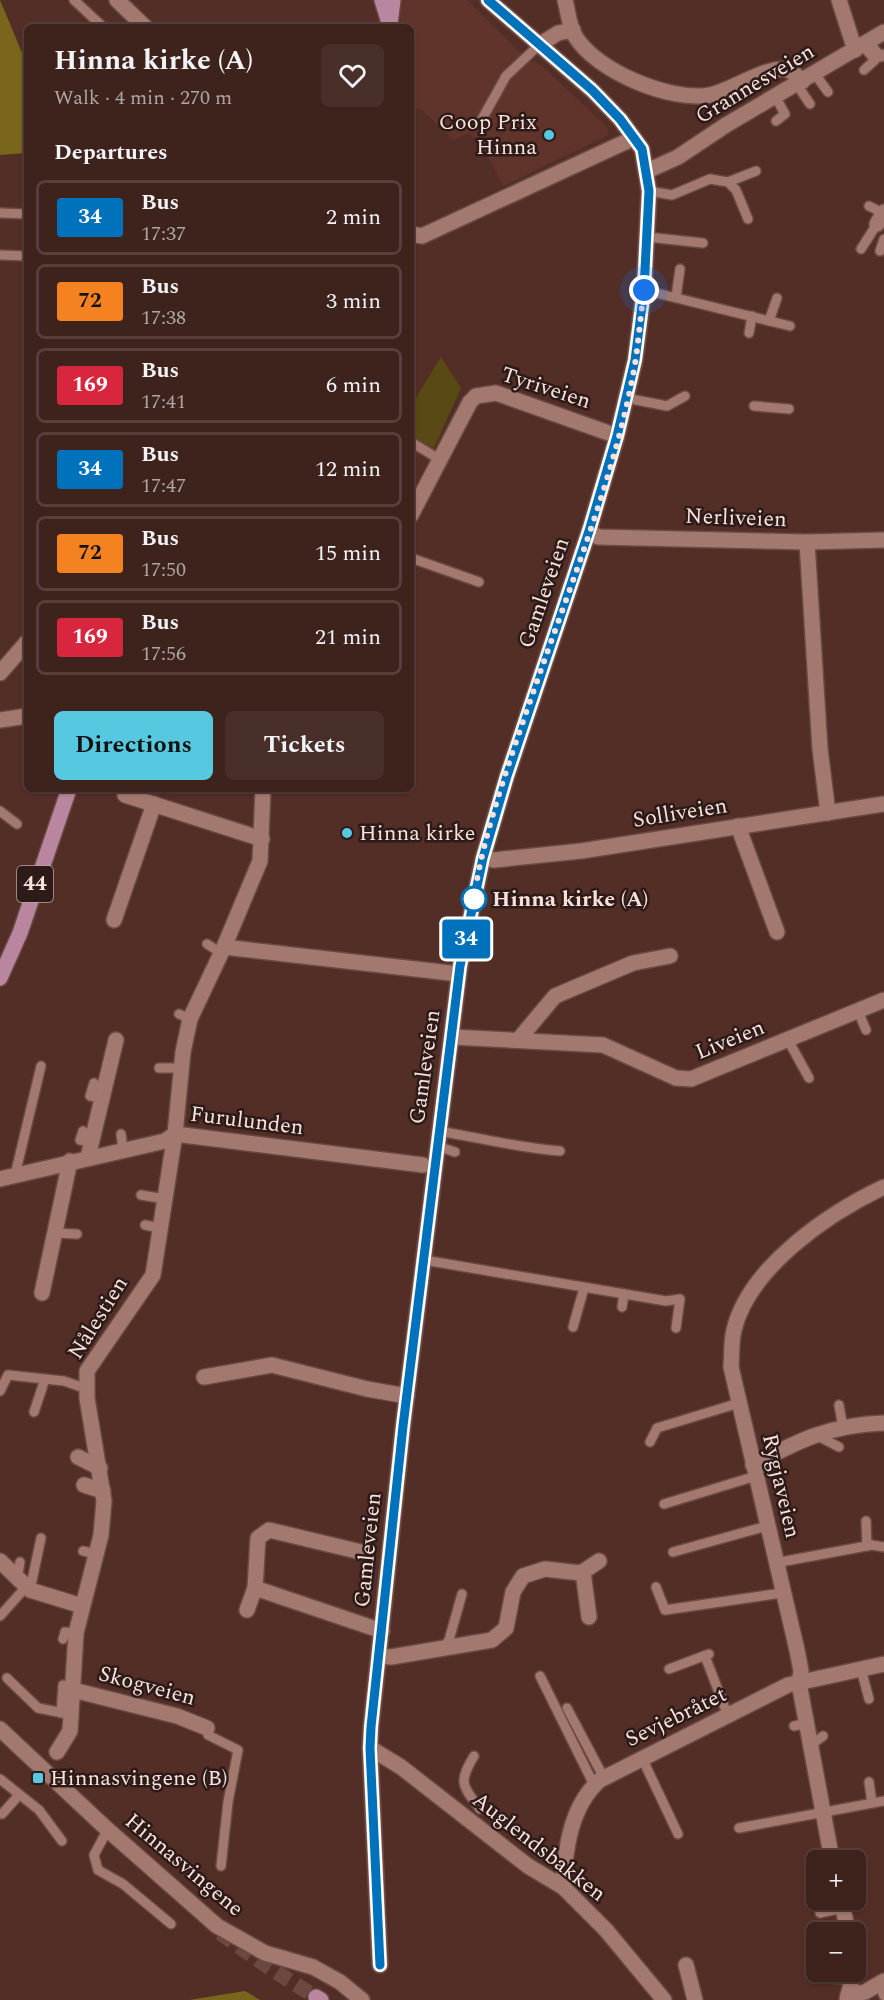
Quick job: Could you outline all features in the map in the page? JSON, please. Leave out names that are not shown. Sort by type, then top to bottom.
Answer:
[{"type":"main road","points":[[382,0],[389,24]]},
{"type":"main road","points":[[390,24],[393,0]]},
{"type":"main road","name":"44","points":[[0,978],[20,933],[68,792]]},
{"type":"street","points":[[117,0],[143,24]]},
{"type":"street","name":"Gamleveien","points":[[380,1965],[370,1748],[407,1396],[459,974],[483,858],[522,726],[589,531],[617,436],[635,360],[644,290],[647,237],[649,191],[647,171],[645,157],[634,138],[592,90],[488,0]]},
{"type":"street","points":[[565,0],[573,30],[590,51],[620,74],[667,92],[686,96],[710,95],[782,69],[805,80]]},
{"type":"street","points":[[839,0],[862,46]]},
{"type":"street","points":[[539,45],[558,33],[573,30]]},
{"type":"street","name":"Grannesveien","points":[[647,171],[678,157],[775,96],[884,32]]},
{"type":"street","points":[[414,235],[422,236],[634,138]]},
{"type":"street","name":"Tyriveien","points":[[414,504],[474,392],[496,393],[617,436]]},
{"type":"street","name":"Nerliveien","points":[[589,531],[598,537],[807,542],[884,540]]},
{"type":"street","points":[[807,542],[820,749],[828,813]]},
{"type":"street","points":[[0,673],[24,645]]},
{"type":"street","points":[[0,720],[24,716]]},
{"type":"street","name":"Nålestien","points":[[57,1752],[70,1731],[67,1714],[70,1636],[82,1606],[89,1552],[101,1535],[103,1491],[85,1365],[153,1275],[153,1226],[165,1199],[176,1134],[184,1017],[223,950],[245,882],[260,861],[263,792]]},
{"type":"street","points":[[125,795],[262,839]]},
{"type":"street","points":[[114,920],[154,804]]},
{"type":"street","name":"Solliveien","points":[[483,858],[494,861],[581,851],[884,804]]},
{"type":"street","points":[[738,826],[777,932]]},
{"type":"street","points":[[223,950],[459,974]]},
{"type":"street","points":[[519,1039],[555,996],[633,963],[670,957]]},
{"type":"street","name":"Liveien","points":[[453,1037],[603,1045],[676,1078],[691,1079],[884,1000]]},
{"type":"street","points":[[87,1143],[102,1098],[116,1040]]},
{"type":"street","name":"Furulunden","points":[[8,1177],[70,1161],[87,1143],[123,1149],[165,1141],[176,1134],[423,1165]]},
{"type":"street","points":[[42,1293],[70,1161]]},
{"type":"street","name":"Rygjaveien","points":[[830,1850],[817,1741],[800,1725],[801,1671],[775,1563],[760,1524],[754,1471],[732,1366],[733,1330],[746,1298],[770,1267],[851,1203],[884,1187]]},
{"type":"street","points":[[204,1377],[272,1365],[367,1389],[407,1396]]},
{"type":"street","points":[[754,1471],[814,1434],[884,1423]]},
{"type":"street","points":[[78,1457],[100,1468]]},
{"type":"street","points":[[84,1485],[103,1491]]},
{"type":"street","name":"Gamleveien","points":[[247,1610],[255,1588],[258,1538],[268,1530],[361,1552]]},
{"type":"street","points":[[380,1656],[492,1640],[506,1628],[513,1592],[523,1576],[545,1569],[583,1572],[600,1561]]},
{"type":"street","points":[[6,1564],[24,1586],[82,1606]]},
{"type":"street","points":[[583,1572],[589,1617]]},
{"type":"street","name":"Gamleveien","points":[[255,1588],[382,1631]]},
{"type":"street","name":"Sevjebråtet","points":[[599,1782],[788,1685],[884,1664]]},
{"type":"street","name":"Skogveien","points":[[68,1688],[177,1716],[207,1728]]},
{"type":"street","name":"Hinnasvingene","points":[[0,1730],[107,1830],[217,1926],[265,1953],[313,1967],[340,1982],[362,2000]]},
{"type":"street","name":"Auglendsbakken","points":[[370,1748],[408,1773],[528,1866],[563,1887],[606,1930],[664,2000]]},
{"type":"street","points":[[563,1887],[566,1840],[599,1782]]},
{"type":"street","points":[[686,1965],[695,2000]]},
{"type":"street","points":[[848,1998],[851,1982]]},
{"type":"street","points":[[848,1998],[882,1987]]},
{"type":"lane","points":[[74,0],[100,24]]},
{"type":"lane","points":[[480,121],[506,76],[539,45]]},
{"type":"lane","points":[[862,46],[881,57],[884,54]]},
{"type":"lane","points":[[862,46],[875,60],[864,70]]},
{"type":"lane","points":[[805,80],[828,92]]},
{"type":"lane","points":[[805,80],[810,104]]},
{"type":"lane","points":[[775,96],[785,114],[776,121]]},
{"type":"lane","points":[[649,191],[672,195],[710,179],[728,182],[756,171]]},
{"type":"lane","points":[[728,182],[736,190],[748,219]]},
{"type":"lane","points":[[861,249],[882,218],[869,206]]},
{"type":"lane","points":[[0,213],[24,214]]},
{"type":"lane","points":[[647,237],[703,243]]},
{"type":"lane","points":[[880,251],[884,239]]},
{"type":"lane","points":[[0,255],[24,256]]},
{"type":"lane","points":[[676,297],[680,269]]},
{"type":"lane","points":[[644,290],[790,326]]},
{"type":"lane","points":[[769,321],[777,298]]},
{"type":"lane","points":[[748,333],[753,316]]},
{"type":"lane","points":[[626,398],[667,406],[685,396]]},
{"type":"lane","points":[[754,405],[789,409]]},
{"type":"lane","points":[[414,444],[439,459]]},
{"type":"lane","points":[[414,559],[479,582]]},
{"type":"lane","points":[[0,812],[16,824]]},
{"type":"lane","points":[[207,944],[223,950]]},
{"type":"lane","points":[[858,1011],[866,1030]]},
{"type":"lane","points":[[788,1040],[809,1078]]},
{"type":"lane","points":[[8,1177],[41,1065]]},
{"type":"lane","points":[[159,1068],[182,1068]]},
{"type":"lane","points":[[94,1083],[90,1096],[102,1098]]},
{"type":"lane","points":[[120,1134],[123,1149]]},
{"type":"lane","points":[[438,1139],[508,1142],[528,1149],[560,1151]]},
{"type":"lane","points":[[438,1139],[455,1152]]},
{"type":"lane","points":[[141,1195],[165,1199]]},
{"type":"lane","points":[[55,1233],[77,1234]]},
{"type":"lane","points":[[424,1260],[666,1301],[680,1299],[676,1328]]},
{"type":"lane","points":[[573,1327],[584,1288]]},
{"type":"lane","points":[[622,1307],[624,1294]]},
{"type":"lane","points":[[0,1391],[8,1375],[64,1382],[87,1389]]},
{"type":"lane","points":[[34,1412],[45,1379]]},
{"type":"lane","points":[[650,1442],[657,1428],[740,1403]]},
{"type":"lane","points":[[840,1405],[843,1428]]},
{"type":"lane","points":[[814,1434],[838,1447]]},
{"type":"lane","points":[[664,1504],[754,1471]]},
{"type":"lane","points":[[866,1521],[867,1546]]},
{"type":"lane","points":[[673,1552],[760,1524]]},
{"type":"lane","points":[[0,1616],[24,1586],[41,1538]]},
{"type":"lane","points":[[775,1563],[867,1546],[884,1547]]},
{"type":"lane","points":[[656,1587],[664,1610],[782,1593]]},
{"type":"lane","points":[[442,1648],[449,1640],[462,1594]]},
{"type":"lane","points":[[669,1669],[707,1655],[728,1716]]},
{"type":"lane","points":[[861,1669],[869,1699]]},
{"type":"lane","points":[[540,1676],[599,1782]]},
{"type":"lane","points":[[7,1678],[38,1708],[67,1714]]},
{"type":"lane","points":[[567,1708],[599,1782]]},
{"type":"lane","points":[[207,1728],[208,1735],[238,1750],[228,1802],[221,1866]]},
{"type":"lane","points":[[474,1756],[462,1776],[464,1787],[480,1809]]},
{"type":"lane","points":[[642,1758],[678,1834]]},
{"type":"lane","points":[[0,1779],[39,1810],[62,1841]]},
{"type":"lane","points":[[869,1782],[872,1803]]},
{"type":"lane","points":[[2,1814],[19,1794]]},
{"type":"lane","points":[[740,1828],[884,1801]]},
{"type":"lane","points":[[107,1830],[94,1855],[98,1870],[123,1884],[171,1924]]},
{"type":"lane","points":[[820,1913],[827,1910]]},
{"type":"shaded area","points":[[0,0],[24,58],[24,153],[0,155]]},
{"type":"shaded area","points":[[399,0],[467,0],[523,55],[542,66],[606,126],[609,135],[503,186],[484,149],[469,133],[453,140],[421,109],[414,108],[414,24],[401,24]]},
{"type":"shaded area","points":[[441,357],[461,388],[434,448],[414,438],[414,401]]},
{"type":"shaded area","points":[[245,1991],[260,2000],[189,2000]]},
{"type":"tunnel","points":[[220,1933],[316,1997]]},
{"type":"bus line","name":"34","points":[[380,1965],[371,1727],[403,1426],[460,966],[483,858],[507,776],[589,531],[617,436],[635,360],[644,290],[649,191],[642,149],[620,119],[592,90],[488,0]]},
{"type":"place","name":"Coop Prix Hinna","points":[[549,135]]},
{"type":"place","name":"Hinna kirke","points":[[347,833]]},
{"type":"place","name":"Hinna kirke (A)","points":[[474,899]]},
{"type":"place","name":"Hinnasvingene (B)","points":[[38,1778]]},
{"type":"route","points":[[474,899],[474,901],[483,858],[522,726],[589,531],[617,436],[635,360],[644,290]]}]
